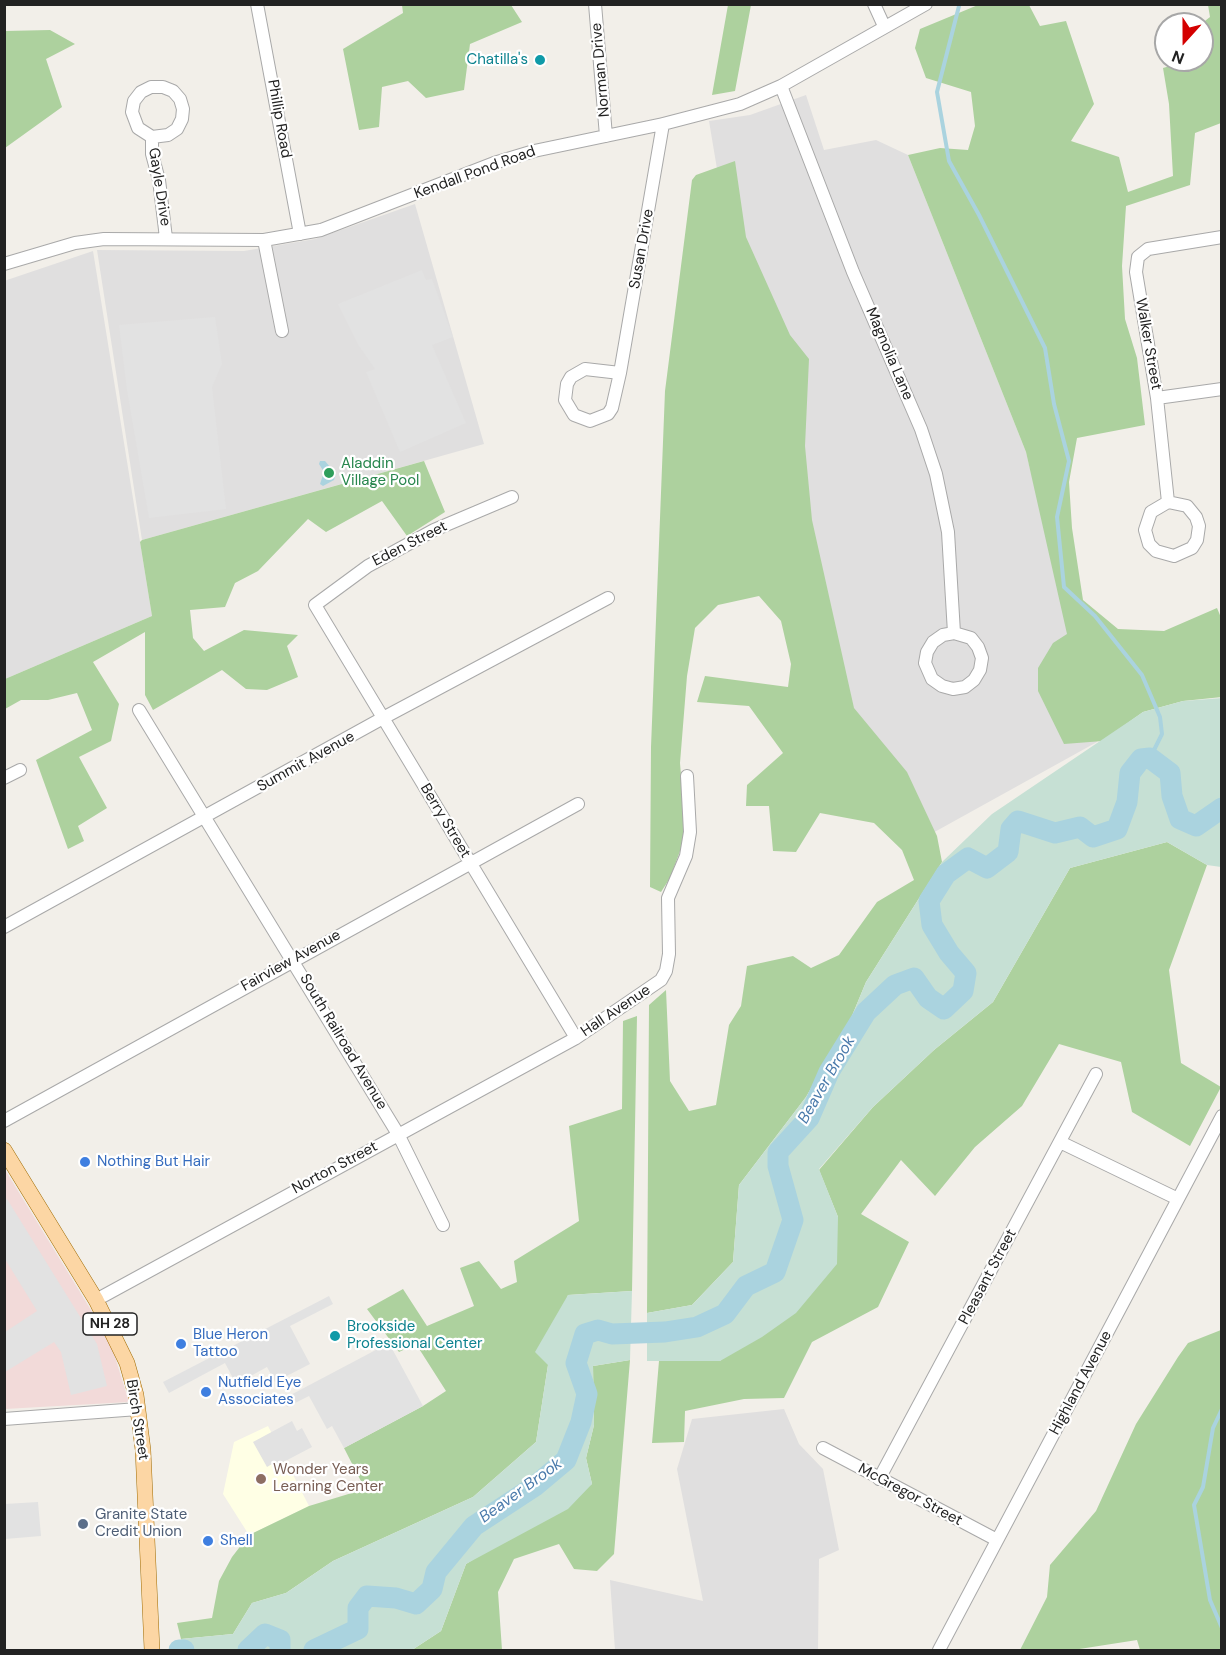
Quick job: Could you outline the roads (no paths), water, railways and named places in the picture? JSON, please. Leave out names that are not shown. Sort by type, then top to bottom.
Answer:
[{"type":"main road","name":"Birch Street","points":[[4,1150],[96,1300],[120,1344],[138,1409],[146,1477],[152,1650]]},
{"type":"street","name":"Phillip Road","points":[[257,4],[300,234]]},
{"type":"street","name":"Norman Drive","points":[[595,4],[606,136]]},
{"type":"street","points":[[874,4],[884,26]]},
{"type":"street","name":"Kendall Pond Road","points":[[4,264],[75,243],[104,238],[264,240],[342,224],[494,163],[534,151],[663,124],[740,104],[781,86],[926,4]]},
{"type":"street","name":"Magnolia Lane","points":[[781,86],[853,272],[929,451],[948,532],[954,633]]},
{"type":"street","name":"Gayle Drive","points":[[151,87],[163,87],[177,94],[183,114],[180,124],[173,132],[163,137],[152,137],[142,132],[135,123],[132,107],[141,92],[151,87]]},
{"type":"street","name":"Susan Drive","points":[[620,372],[594,369],[578,372],[567,384],[564,392],[568,408],[581,419],[590,421],[608,414],[615,400],[620,372],[663,124]]},
{"type":"street","name":"Gayle Drive","points":[[152,137],[152,154],[159,180],[166,238]]},
{"type":"street","name":"Walker Street","points":[[1221,237],[1153,247],[1142,253],[1137,262],[1136,272],[1157,398],[1221,389]]},
{"type":"street","points":[[264,240],[282,331]]},
{"type":"street","points":[[1157,398],[1168,502]]},
{"type":"street","name":"Eden Street","points":[[315,605],[368,566],[435,530],[512,497]]},
{"type":"street","points":[[1168,502],[1186,506],[1196,517],[1199,526],[1197,540],[1192,548],[1174,556],[1160,554],[1152,548],[1145,530],[1151,512],[1168,502]]},
{"type":"street","name":"Summit Avenue","points":[[4,927],[206,818],[383,718],[608,598]]},
{"type":"street","name":"Berry Street","points":[[315,605],[576,1038]]},
{"type":"street","points":[[954,633],[971,638],[982,658],[980,670],[974,680],[965,687],[953,689],[942,686],[932,679],[927,669],[926,657],[929,646],[937,638],[954,633]]},
{"type":"street","name":"South Railroad Avenue","points":[[140,710],[398,1134],[443,1225]]},
{"type":"street","points":[[4,777],[20,770]]},
{"type":"street","name":"Hall Avenue","points":[[576,1038],[644,993],[661,980],[666,971],[669,954],[668,898],[686,856],[690,832],[687,776]]},
{"type":"street","name":"Fairview Avenue","points":[[4,1121],[293,959],[472,865],[578,804]]},
{"type":"street","name":"Norton Street","points":[[96,1300],[576,1038]]},
{"type":"street","name":"Pleasant Street","points":[[879,1479],[1096,1074]]},
{"type":"street","name":"Highland Avenue","points":[[939,1650],[1221,1116]]},
{"type":"street","points":[[1060,1142],[1178,1199]]},
{"type":"street","points":[[4,1419],[138,1409]]},
{"type":"street","name":"McGregor Street","points":[[823,1448],[998,1540]]},
{"type":"water","name":"Aladdin Village Pool","points":[[320,461],[325,461],[336,474],[334,480],[323,486],[320,484],[324,472],[319,464]]},
{"type":"waterway","points":[[959,6],[937,92],[949,161],[979,215],[1045,348],[1054,404],[1069,461],[1057,517],[1064,587],[1095,616],[1142,675],[1160,717],[1162,734],[1150,758]]},
{"type":"waterway","name":"Beaver Brook","points":[[314,1650],[358,1629],[358,1608],[367,1596],[396,1598],[416,1604],[432,1589],[436,1572],[474,1526],[535,1486],[566,1460],[581,1422],[587,1394],[576,1363],[585,1334],[598,1330],[612,1334],[665,1332],[697,1327],[725,1314],[746,1286],[775,1272],[793,1220],[778,1166],[778,1152],[809,1118],[829,1072],[866,1012],[895,985],[914,978],[928,998],[944,1009],[963,991],[966,973],[949,953],[932,925],[929,901],[946,874],[968,858],[987,868],[1008,852],[1011,829],[1018,821],[1055,833],[1080,827],[1093,837],[1117,829],[1127,802],[1130,773],[1141,759],[1150,758],[1170,773],[1172,796],[1180,819],[1196,826],[1222,808]]},
{"type":"waterway","points":[[1222,1409],[1213,1428],[1203,1487],[1194,1505],[1210,1600],[1222,1628]]},
{"type":"waterway","name":"Beaver Brook","points":[[248,1650],[265,1634],[280,1640],[280,1650]]},
{"type":"waterway","name":"Beaver Brook","points":[[179,1650],[184,1650]]},
{"type":"place","name":"Chatilla's","points":[[540,60]]},
{"type":"place","name":"Aladdin Village Pool","points":[[329,473]]},
{"type":"place","name":"Nothing But Hair","points":[[85,1162]]},
{"type":"place","name":"Brookside Professional Center","points":[[335,1336]]},
{"type":"place","name":"Blue Heron Tattoo","points":[[181,1344]]},
{"type":"place","name":"Nutfield Eye Associates","points":[[206,1392]]},
{"type":"place","name":"Wonder Years Learning Center","points":[[261,1479]]},
{"type":"place","name":"Granite State Credit Union","points":[[83,1524]]},
{"type":"place","name":"Shell","points":[[208,1541]]}]
